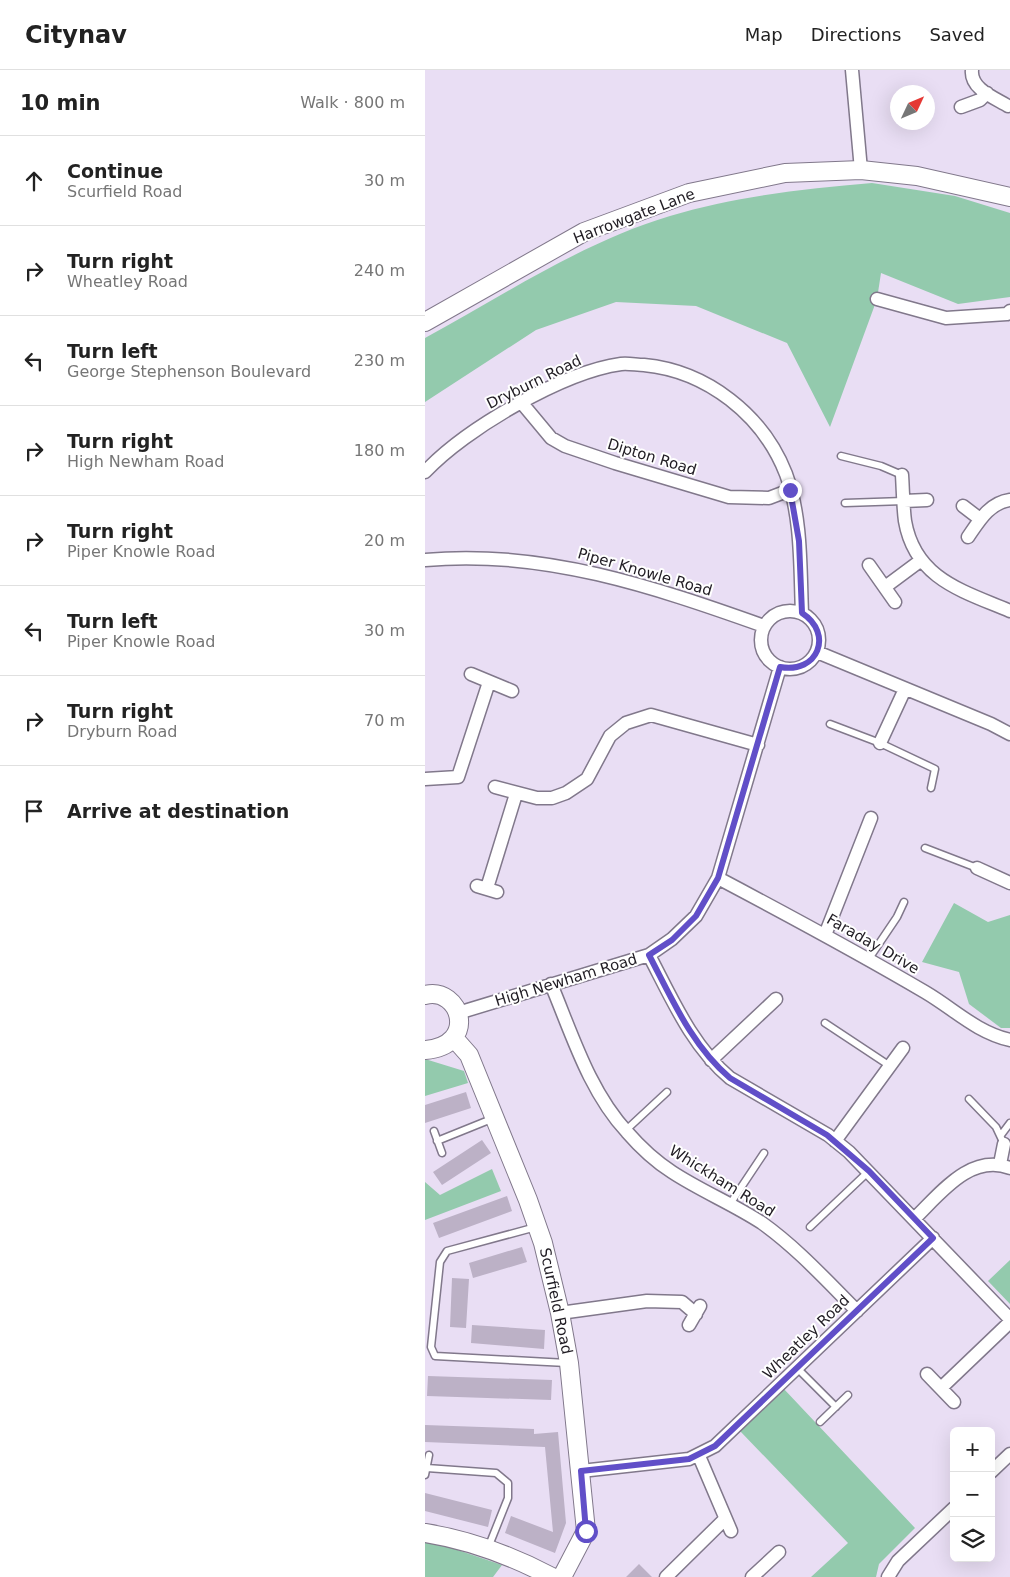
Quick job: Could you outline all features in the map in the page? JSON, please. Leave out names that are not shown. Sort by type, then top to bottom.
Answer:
[{"type":"street","points":[[852,70],[861,170]]},
{"type":"street","points":[[972,70],[975,83],[1008,106]]},
{"type":"street","points":[[961,107],[980,100],[987,93]]},
{"type":"street","name":"Harrowgate Lane","points":[[425,322],[584,232],[689,193],[785,173],[861,170],[917,176],[1010,197]]},
{"type":"street","points":[[877,299],[946,318],[1009,313]]},
{"type":"street","name":"Dryburn Road","points":[[425,472],[484,425],[521,402],[582,373],[623,364],[667,367],[707,384],[745,411],[771,443],[790,490],[799,541],[802,613]]},
{"type":"street","name":"Dipton Road","points":[[521,402],[551,438],[565,446],[615,463],[729,497],[769,498],[790,490]]},
{"type":"street","points":[[902,475],[905,521],[920,560],[948,585],[1010,611]]},
{"type":"street","points":[[904,502],[927,500]]},
{"type":"street","points":[[968,537],[980,519],[1001,501],[1010,500]]},
{"type":"street","points":[[963,506],[980,519]]},
{"type":"street","name":"Piper Knowle Road","points":[[425,560],[457,557],[501,559],[585,570],[666,592],[765,626]]},
{"type":"street","points":[[885,587],[920,560]]},
{"type":"street","points":[[869,566],[895,602]]},
{"type":"street","points":[[792,611],[802,613],[810,618],[818,631],[817,652],[803,666],[790,669],[780,667],[769,660],[763,651],[761,641],[765,626],[779,612],[792,611]]},
{"type":"street","points":[[817,652],[991,724],[1010,734]]},
{"type":"street","name":"High Newham Road","points":[[458,1013],[649,955],[672,940],[696,916],[718,878],[780,667]]},
{"type":"street","points":[[471,674],[512,691]]},
{"type":"street","points":[[425,779],[458,777],[489,682]]},
{"type":"street","points":[[880,743],[905,689]]},
{"type":"street","points":[[495,787],[517,794],[552,798],[577,787],[587,779],[610,736],[626,723],[651,714],[758,745]]},
{"type":"street","points":[[487,889],[517,794]]},
{"type":"street","points":[[825,935],[871,818]]},
{"type":"street","points":[[977,868],[1010,883]]},
{"type":"street","name":"Faraday Drive","points":[[718,878],[825,935],[927,994],[973,1026],[993,1036],[1010,1040]]},
{"type":"street","points":[[649,955],[692,1036],[711,1060],[730,1078],[835,1141],[869,1171],[1010,1321],[941,1388]]},
{"type":"street","name":"Whickham Road","points":[[551,984],[589,1074],[607,1106],[625,1131],[649,1155],[672,1172],[761,1223],[798,1251],[857,1311]]},
{"type":"street","points":[[425,995],[431,993],[442,996],[452,1002],[458,1013],[458,1032],[455,1038],[444,1048],[425,1050]]},
{"type":"street","points":[[711,1060],[776,1000]]},
{"type":"street","name":"Scurfield Road","points":[[455,1038],[469,1055],[537,1227],[560,1313],[569,1363],[586,1531],[562,1577]]},
{"type":"street","points":[[835,1141],[903,1048]]},
{"type":"street","points":[[914,1218],[958,1177],[977,1166],[1005,1166],[1002,1140]]},
{"type":"street","name":"Wheatley Road","points":[[581,1471],[689,1459],[699,1456],[715,1446],[933,1238]]},
{"type":"street","points":[[560,1313],[647,1301],[682,1302],[698,1310],[689,1325]]},
{"type":"street","points":[[927,1374],[954,1402]]},
{"type":"street","points":[[995,1468],[1010,1454]]},
{"type":"street","points":[[665,1575],[728,1525],[699,1456]]},
{"type":"street","points":[[888,1577],[898,1561],[950,1512]]},
{"type":"street","points":[[425,1533],[488,1549],[526,1564],[551,1577]]},
{"type":"street","points":[[752,1577],[779,1552]]},
{"type":"lane","points":[[841,456],[881,466],[902,475]]},
{"type":"lane","points":[[845,503],[904,502]]},
{"type":"lane","points":[[830,724],[880,743],[935,768],[931,788]]},
{"type":"lane","points":[[925,848],[977,868]]},
{"type":"lane","points":[[868,960],[897,917],[904,902]]},
{"type":"lane","points":[[825,1024],[890,1066]]},
{"type":"lane","points":[[625,1131],[667,1092]]},
{"type":"lane","points":[[969,1099],[1002,1140],[1010,1123]]},
{"type":"lane","points":[[437,1142],[494,1117]]},
{"type":"lane","points":[[434,1131],[443,1153]]},
{"type":"lane","points":[[730,1204],[764,1153]]},
{"type":"lane","points":[[810,1227],[869,1171]]},
{"type":"lane","points":[[537,1227],[447,1252],[440,1262],[431,1347],[435,1356],[569,1363]]},
{"type":"lane","points":[[797,1368],[836,1407]]},
{"type":"lane","points":[[820,1422],[848,1395]]},
{"type":"lane","points":[[429,1455],[426,1471],[496,1473],[508,1482],[508,1498],[488,1549]]},
{"type":"green space","points":[[872,183],[955,196],[1010,213],[1010,297],[958,304],[881,273],[877,299],[830,427],[787,343],[696,306],[616,302],[536,330],[425,402],[425,338],[514,287],[575,255],[638,227],[695,209],[770,194]]},
{"type":"green space","points":[[954,903],[988,922],[1010,915],[1010,1028],[1001,1028],[969,1004],[959,972],[922,962]]},
{"type":"green space","points":[[425,1059],[464,1071],[468,1083],[425,1096]]},
{"type":"green space","points":[[492,1169],[501,1191],[425,1220],[425,1182],[440,1195]]},
{"type":"green space","points":[[1010,1260],[1010,1304],[988,1281]]},
{"type":"green space","points":[[783,1388],[915,1528],[879,1564],[876,1577],[811,1577],[848,1543],[740,1431]]},
{"type":"green space","points":[[425,1542],[446,1546],[502,1565],[493,1577],[425,1577]]},
{"type":"building","points":[[466,1092],[471,1108],[425,1123],[425,1105]]},
{"type":"building","points":[[482,1140],[491,1153],[442,1185],[433,1172]]},
{"type":"building","points":[[507,1196],[512,1211],[439,1238],[433,1223]]},
{"type":"building","points":[[522,1247],[527,1262],[473,1278],[469,1263]]},
{"type":"building","points":[[452,1278],[469,1279],[466,1328],[450,1327]]},
{"type":"building","points":[[472,1325],[545,1330],[544,1349],[471,1343]]},
{"type":"building","points":[[428,1376],[552,1380],[551,1400],[427,1396]]},
{"type":"building","points":[[425,1425],[534,1429],[534,1434],[558,1432],[566,1523],[555,1553],[505,1533],[511,1516],[553,1532],[545,1447],[425,1442]]},
{"type":"building","points":[[425,1493],[492,1510],[488,1527],[425,1511]]},
{"type":"building","points":[[639,1564],[652,1577],[626,1577]]},
{"type":"route","points":[[586,1531],[581,1471],[689,1459],[699,1456],[715,1446],[933,1238],[849,1152],[827,1135],[730,1078],[719,1069],[692,1036],[649,955],[672,940],[696,916],[718,878],[780,667],[790,669],[803,666],[817,652],[818,631],[810,618],[802,613],[799,541],[790,490]]}]
